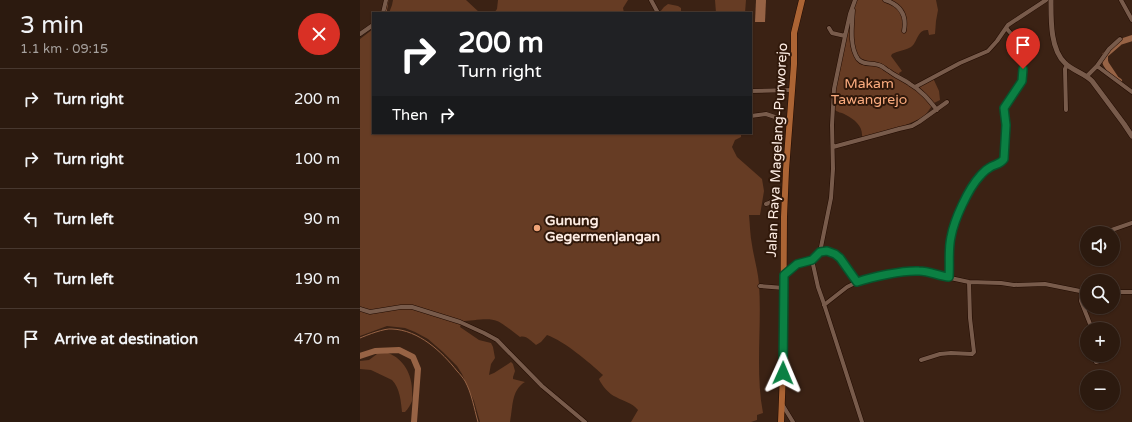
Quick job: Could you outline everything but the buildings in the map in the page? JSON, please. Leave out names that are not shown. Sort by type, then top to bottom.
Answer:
[{"type":"main road","name":"Jalan Raya Magelang-Purworejo","points":[[781,422],[785,199],[794,33],[802,0]]},
{"type":"street","points":[[383,12],[386,0]]},
{"type":"street","points":[[651,0],[657,12]]},
{"type":"street","points":[[855,0],[853,8],[852,40],[853,46],[860,61],[881,65],[889,72],[915,87],[937,110]]},
{"type":"street","points":[[886,0],[900,9],[905,21],[904,31]]},
{"type":"street","points":[[915,87],[960,63],[988,51],[1008,25],[1046,0]]},
{"type":"street","points":[[1051,0],[1052,34],[1062,59],[1067,65],[1087,76],[1097,87],[1132,136]]},
{"type":"street","points":[[1121,0],[1132,20]]},
{"type":"street","points":[[784,275],[797,264],[812,260],[820,252],[832,192],[834,95],[845,36],[850,14],[853,8]]},
{"type":"street","points":[[360,34],[372,26]]},
{"type":"street","points":[[829,28],[834,34],[845,36]]},
{"type":"street","points":[[949,277],[950,238],[957,217],[976,181],[989,168],[999,164],[1004,159],[1006,125],[1004,108],[1022,81],[1023,69],[1022,54],[1007,28]]},
{"type":"street","points":[[1087,76],[1097,66],[1109,49],[1120,39]]},
{"type":"street","points":[[1066,110],[1065,69],[1067,65]]},
{"type":"street","points":[[1097,66],[1132,92]]},
{"type":"street","points":[[752,91],[792,90]]},
{"type":"street","points":[[833,147],[912,126],[947,102]]},
{"type":"street","points":[[752,116],[766,114],[790,122]]},
{"type":"street","points":[[766,204],[773,200],[785,199]]},
{"type":"street","points":[[1120,227],[1132,223]]},
{"type":"street","points":[[820,252],[832,252],[838,256],[857,282]]},
{"type":"street","points":[[812,260],[818,287],[862,422]]},
{"type":"street","points":[[824,305],[847,287],[857,282],[914,271],[921,271],[969,282],[1014,285],[1045,284],[1080,291]]},
{"type":"street","points":[[921,360],[940,354],[972,354],[974,352],[970,318],[969,282]]},
{"type":"street","points":[[760,286],[784,288]]},
{"type":"street","points":[[1120,292],[1132,292]]},
{"type":"street","points":[[360,310],[370,312],[400,307],[412,307],[460,322],[484,333],[497,340],[542,386],[586,422]]},
{"type":"street","points":[[782,404],[793,422]]},
{"type":"green space","points":[[393,0],[466,0],[479,12],[389,12]]},
{"type":"green space","points":[[498,0],[628,0],[623,8],[624,12],[495,12],[497,9]]},
{"type":"green space","points":[[715,0],[746,0],[745,12],[716,12]]},
{"type":"green space","name":"Makam Tawangrejo","points":[[854,0],[936,0],[938,10],[935,34],[929,35],[928,30],[924,30],[911,47],[892,54],[891,56],[902,71],[899,73],[900,76],[917,86],[933,78],[939,91],[940,100],[934,103],[924,117],[883,135],[862,137],[860,127],[855,121],[834,109],[835,94]]},
{"type":"green space","points":[[668,4],[678,6],[681,8],[681,12],[660,12]]},
{"type":"green space","points":[[372,30],[372,134],[741,134],[741,137],[735,140],[732,147],[737,157],[762,179],[764,191],[760,215],[749,215],[751,241],[760,300],[759,381],[763,413],[757,415],[757,420],[751,422],[631,422],[638,410],[608,392],[599,379],[603,375],[584,358],[547,335],[536,345],[526,338],[520,337],[499,322],[485,319],[462,321],[460,327],[479,340],[491,343],[495,358],[491,364],[489,375],[511,362],[515,371],[513,379],[525,382],[520,385],[515,394],[510,422],[480,422],[474,401],[457,366],[428,339],[405,328],[387,326],[360,336],[360,39]]},
{"type":"green space","points":[[388,353],[403,363],[409,374],[412,385],[412,402],[405,412],[402,412],[401,400],[395,383],[392,380],[371,370],[360,369],[360,361],[369,360],[377,354]]},
{"type":"shaded area","points":[[756,0],[766,0],[765,22],[755,22]]},
{"type":"waterway","points":[[386,12],[388,0]]},
{"type":"waterway","points":[[1119,81],[1106,64],[1105,55],[1120,42],[1132,38]]},
{"type":"waterway","points":[[360,338],[392,329],[411,333],[429,343],[444,357],[465,381],[478,422]]},
{"type":"waterway","points":[[360,356],[375,351],[399,350],[413,357],[418,369],[414,422]]},
{"type":"place","name":"Gunung Gegermenjangan","points":[[537,228]]},
{"type":"route","points":[[783,373],[784,275],[797,264],[812,260],[820,252],[827,251],[832,252],[840,258],[857,282],[914,271],[949,277],[950,238],[957,217],[971,189],[984,171],[999,164],[1004,159],[1006,125],[1004,108],[1022,81],[1023,69]]}]
